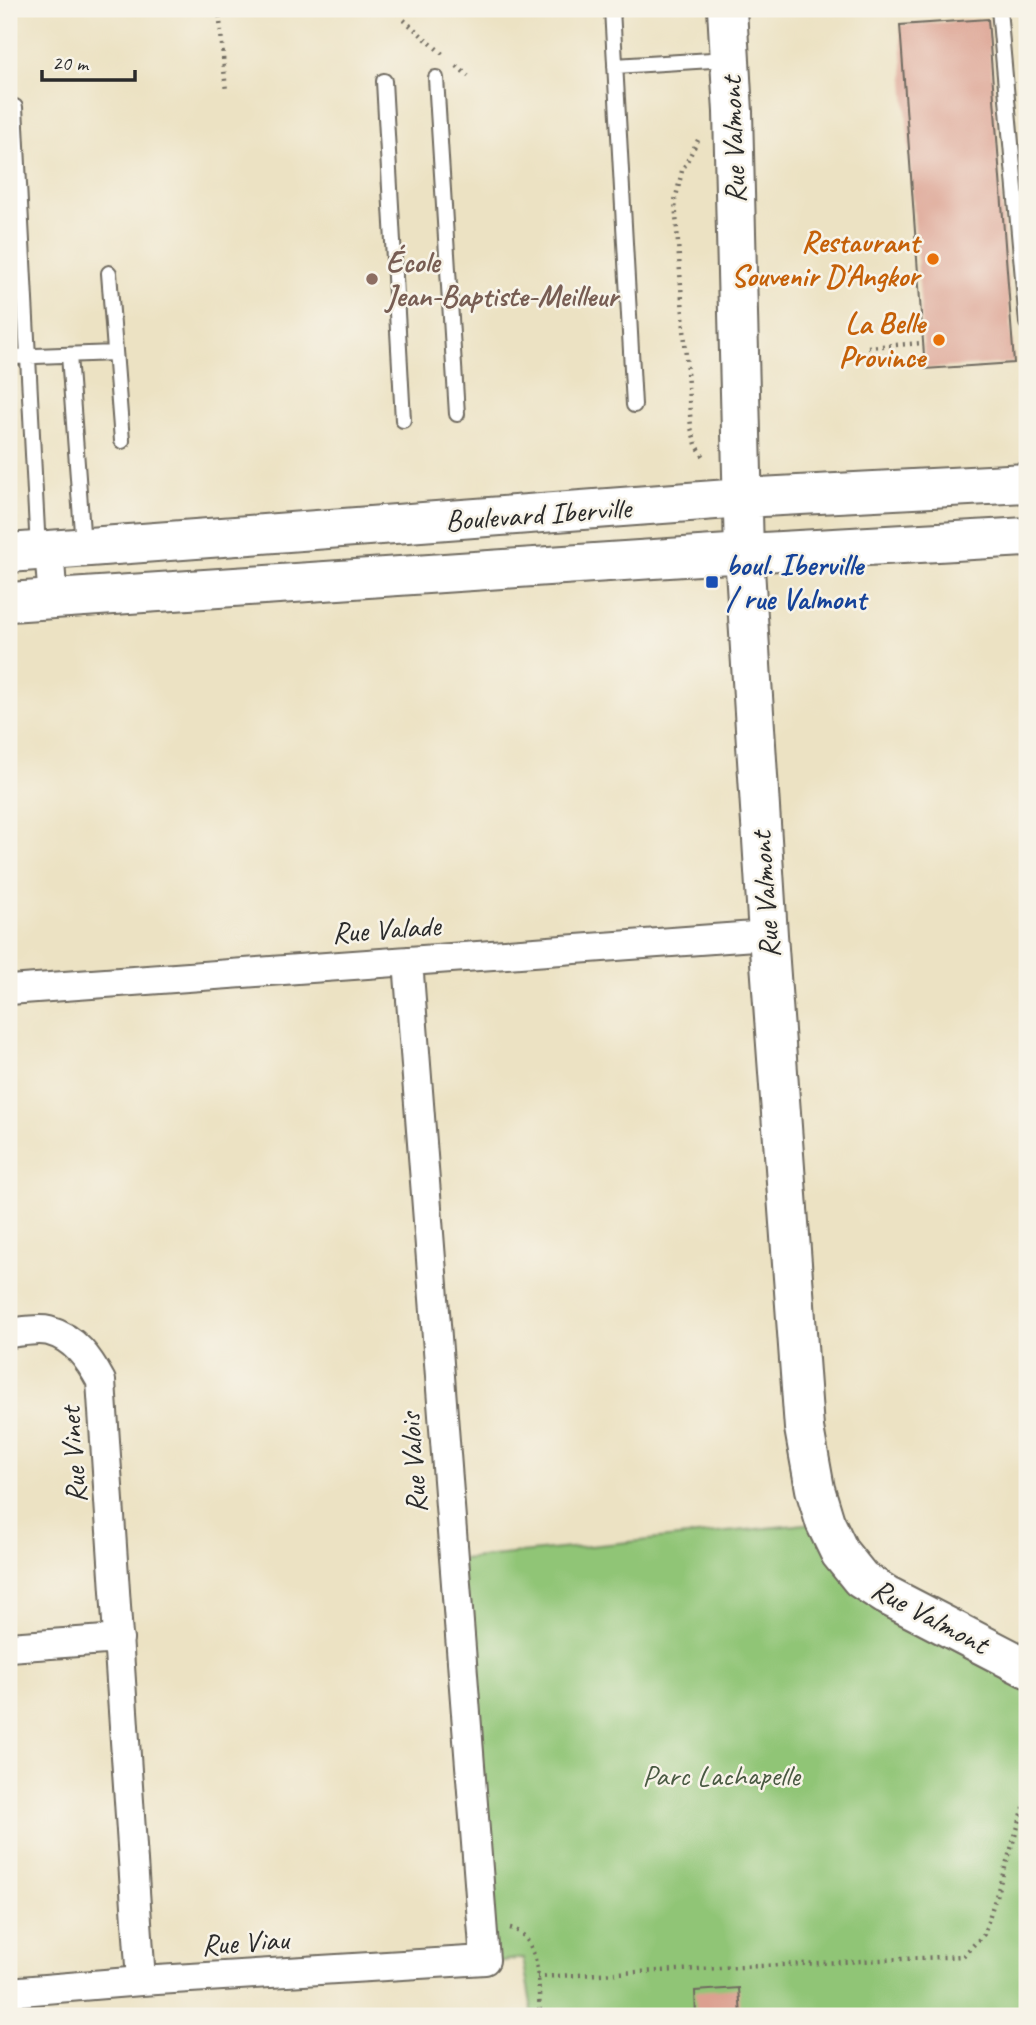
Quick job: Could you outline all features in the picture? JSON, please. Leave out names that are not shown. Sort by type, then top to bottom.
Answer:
[{"type":"street","name":"Rue Valmont","points":[[727,9],[733,112],[744,553],[768,935],[804,1428],[815,1489],[825,1522],[840,1553],[861,1578],[886,1595],[1027,1668]]},
{"type":"street","name":"Boulevard Iberville","points":[[45,551],[742,498],[1027,482]]},
{"type":"street","name":"Boulevard Iberville","points":[[9,602],[1027,537]]},
{"type":"street","points":[[45,551],[53,600]]},
{"type":"street","name":"Rue Valade","points":[[9,990],[768,935]]},
{"type":"street","name":"Rue Valois","points":[[408,961],[485,1960]]},
{"type":"street","name":"Rue Vinet","points":[[9,1333],[47,1330],[65,1338],[89,1357],[101,1381],[141,1981]]},
{"type":"street","points":[[9,1647],[119,1639]]},
{"type":"street","name":"Rue Viau","points":[[9,1992],[141,1981],[485,1960]]},
{"type":"lane","points":[[612,9],[634,405]]},
{"type":"lane","points":[[999,9],[1027,323]]},
{"type":"lane","points":[[615,65],[730,59]]},
{"type":"lane","points":[[436,78],[457,414]]},
{"type":"lane","points":[[384,81],[403,420]]},
{"type":"lane","points":[[15,107],[28,355],[45,551]]},
{"type":"lane","points":[[109,273],[122,441]]},
{"type":"lane","points":[[9,357],[115,353]]},
{"type":"lane","points":[[45,551],[69,355]]},
{"type":"path","points":[[219,9],[226,93]]},
{"type":"path","points":[[404,20],[468,76]]},
{"type":"path","points":[[699,139],[682,171],[675,201],[691,428],[696,444],[708,464],[742,498]]},
{"type":"path","points":[[868,347],[923,343]]},
{"type":"path","points":[[537,1977],[963,1955],[984,1934],[1027,1798]]},
{"type":"path","points":[[481,1921],[516,1929],[530,1941],[536,1960],[540,2016]]},
{"type":"green space","name":"Parc Lachapelle","points":[[825,1522],[840,1553],[1027,1668],[1027,2016],[533,2016],[523,1958],[485,1964],[453,1560]]},
{"type":"building","points":[[988,19],[1014,363],[925,369],[900,25]]},
{"type":"building","points":[[739,1988],[741,2016],[696,2016],[695,1991]]},
{"type":"place","name":"Restaurant Souvenir D'Angkor","points":[[933,259]]},
{"type":"place","name":"École Jean-Baptiste-Meilleur","points":[[372,279]]},
{"type":"place","name":"La Belle Province","points":[[939,340]]},
{"type":"place","name":"boul. Iberville / rue Valmont","points":[[712,582]]}]
